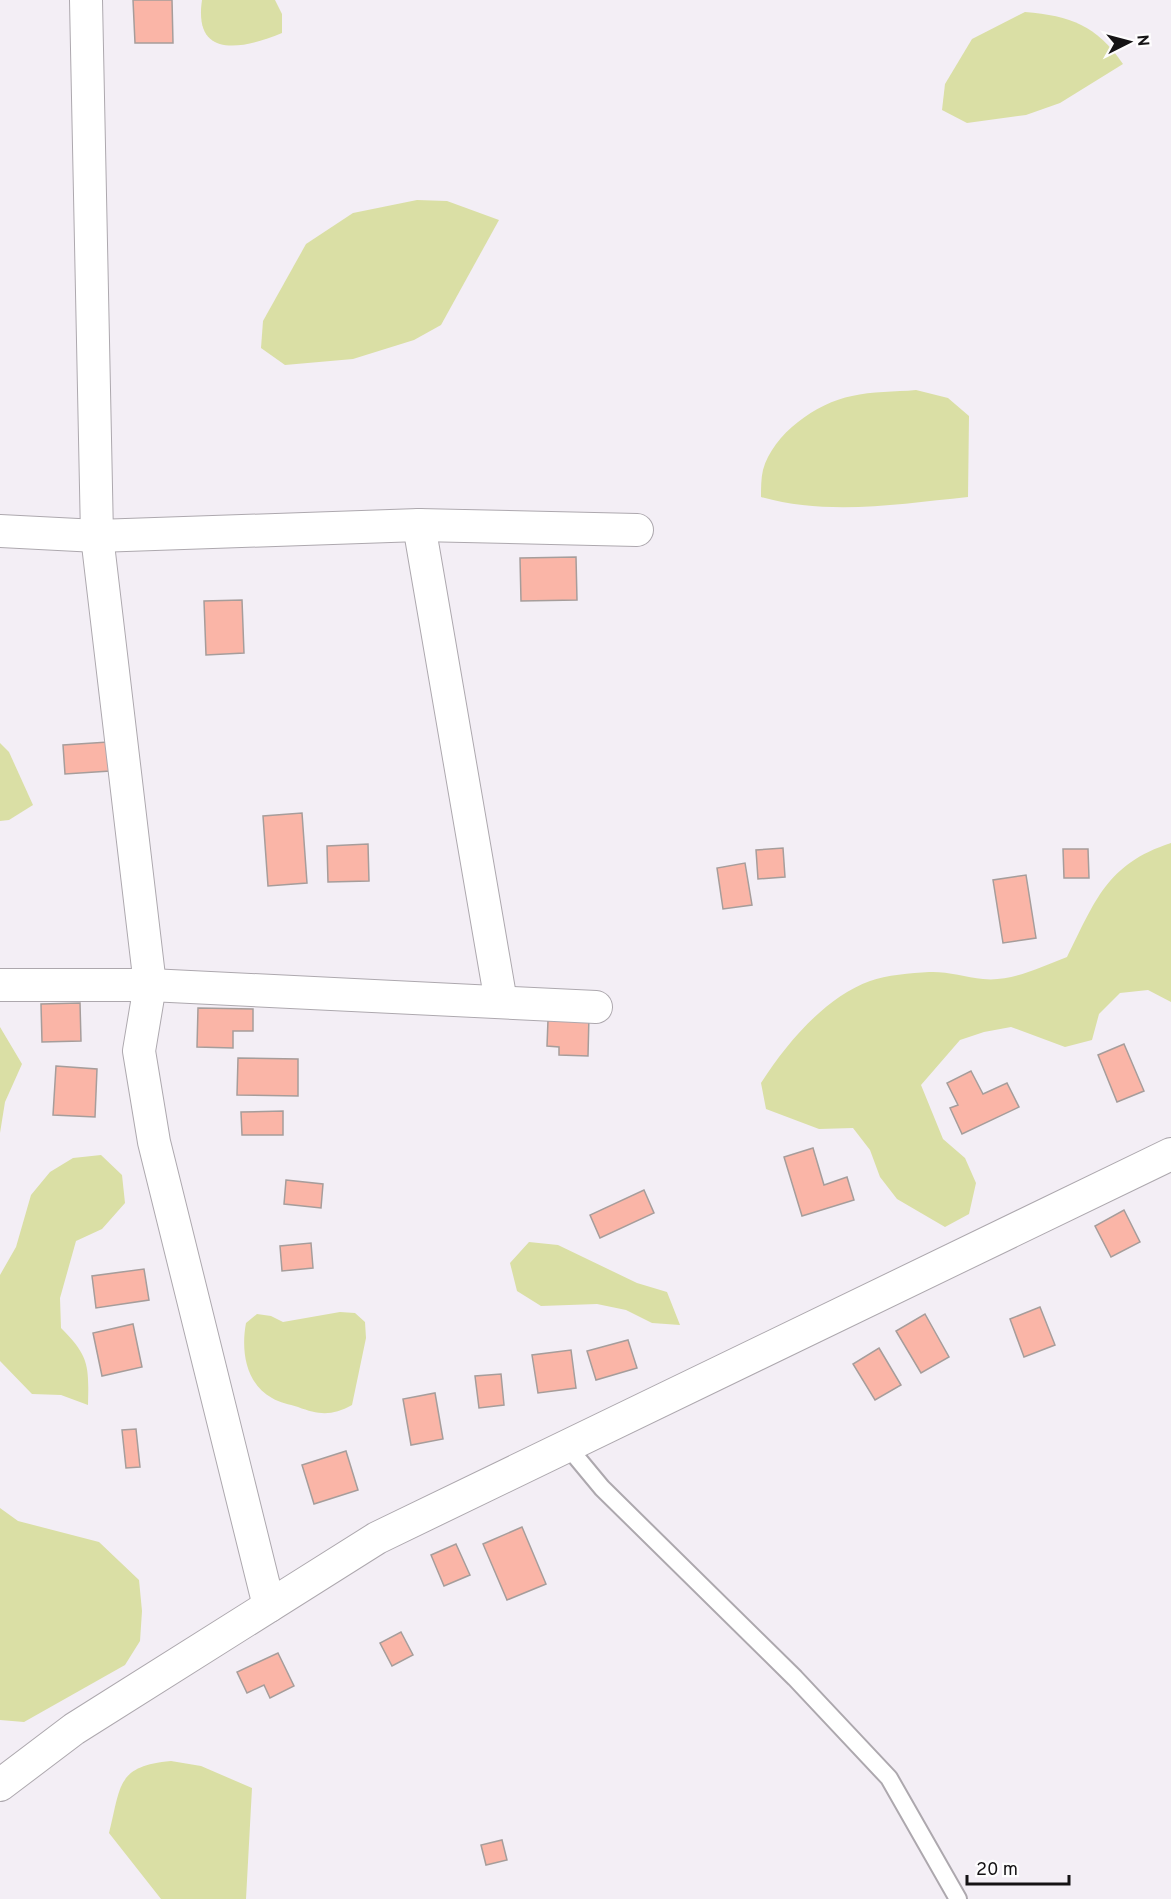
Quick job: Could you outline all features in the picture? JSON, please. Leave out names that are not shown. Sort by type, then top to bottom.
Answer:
[{"type":"street","points":[[86,0],[97,536],[150,985],[139,1051],[154,1143],[268,1606]]},
{"type":"street","points":[[419,525],[501,1002]]},
{"type":"street","points":[[0,531],[97,536],[419,525],[637,530]]},
{"type":"street","points":[[0,985],[150,985],[596,1007]]},
{"type":"street","points":[[0,1785],[74,1730],[377,1538],[1171,1154]]},
{"type":"lane","points":[[568,1447],[602,1488],[795,1678],[889,1778],[958,1899]]},
{"type":"green space","points":[[202,0],[275,0],[282,14],[282,33],[253,43],[238,45],[225,45],[214,41],[206,33],[201,20]]},
{"type":"green space","points":[[1025,12],[1056,16],[1081,25],[1103,40],[1123,64],[1060,103],[1026,115],[967,123],[942,110],[945,84],[972,39]]},
{"type":"green space","points":[[417,200],[447,201],[499,220],[441,325],[414,340],[353,359],[285,365],[261,348],[263,321],[306,244],[353,213]]},
{"type":"green space","points":[[916,390],[948,398],[969,416],[968,497],[864,507],[838,507],[787,503],[761,497],[762,473],[768,457],[786,433],[811,413],[824,405],[852,396]]},
{"type":"green space","points":[[0,743],[9,752],[33,805],[9,820],[0,821]]},
{"type":"green space","points":[[1171,843],[1171,1002],[1148,990],[1120,993],[1099,1014],[1092,1040],[1065,1047],[1011,1027],[984,1032],[960,1040],[921,1085],[943,1139],[965,1158],[976,1183],[969,1214],[945,1227],[897,1199],[880,1177],[870,1150],[853,1128],[819,1129],[766,1109],[761,1083],[794,1038],[822,1010],[837,999],[870,981],[891,976],[935,972],[983,979],[1005,978],[1026,973],[1067,957],[1105,887],[1131,862]]},
{"type":"green space","points":[[0,1027],[22,1064],[5,1102],[0,1133]]},
{"type":"green space","points":[[101,1155],[122,1175],[125,1203],[102,1229],[76,1241],[60,1298],[61,1328],[77,1346],[85,1362],[88,1405],[61,1395],[32,1394],[0,1361],[0,1275],[16,1247],[31,1195],[50,1172],[73,1158]]},
{"type":"green space","points":[[529,1242],[558,1245],[637,1283],[667,1292],[680,1325],[652,1323],[626,1310],[597,1304],[541,1306],[517,1291],[510,1263]]},
{"type":"green space","points":[[340,1312],[355,1313],[365,1322],[366,1338],[352,1405],[332,1413],[319,1413],[278,1401],[263,1392],[256,1384],[247,1365],[244,1344],[246,1323],[257,1314],[271,1316],[283,1322]]},
{"type":"green space","points":[[0,1508],[18,1521],[99,1542],[139,1580],[142,1611],[140,1641],[125,1665],[24,1722],[0,1720]]},
{"type":"green space","points":[[171,1761],[201,1766],[252,1788],[246,1899],[161,1899],[109,1833],[119,1791],[130,1774],[140,1768]]},
{"type":"building","points":[[133,0],[172,0],[173,43],[135,43]]},
{"type":"building","points":[[576,557],[577,600],[521,601],[520,558]]},
{"type":"building","points":[[242,600],[244,653],[206,655],[204,601]]},
{"type":"building","points":[[108,742],[110,771],[65,774],[63,745]]},
{"type":"building","points":[[302,813],[307,883],[268,886],[263,816]]},
{"type":"building","points":[[368,844],[369,881],[328,882],[327,846]]},
{"type":"building","points":[[783,848],[785,877],[758,879],[756,850]]},
{"type":"building","points":[[1063,849],[1088,849],[1089,878],[1064,878]]},
{"type":"building","points":[[745,863],[752,905],[723,909],[717,868]]},
{"type":"building","points":[[1026,875],[1036,938],[1003,943],[993,880]]},
{"type":"building","points":[[80,1003],[81,1041],[42,1042],[41,1004]]},
{"type":"building","points":[[198,1008],[253,1009],[253,1031],[233,1031],[233,1048],[197,1047]]},
{"type":"building","points":[[589,1015],[588,1056],[559,1055],[559,1047],[547,1046],[548,1020]]},
{"type":"building","points":[[1124,1044],[1144,1091],[1117,1102],[1098,1055]]},
{"type":"building","points":[[238,1058],[298,1059],[298,1096],[237,1095]]},
{"type":"building","points":[[56,1066],[97,1069],[95,1117],[53,1115]]},
{"type":"building","points":[[971,1071],[983,1094],[1007,1083],[1019,1107],[962,1134],[950,1108],[958,1105],[947,1083]]},
{"type":"building","points":[[283,1111],[283,1135],[242,1135],[241,1112]]},
{"type":"building","points":[[813,1148],[824,1185],[847,1177],[854,1200],[802,1216],[784,1157]]},
{"type":"building","points":[[286,1180],[323,1184],[321,1208],[284,1204]]},
{"type":"building","points":[[644,1190],[654,1213],[600,1238],[590,1215]]},
{"type":"building","points":[[1124,1210],[1140,1242],[1111,1257],[1095,1226]]},
{"type":"building","points":[[311,1243],[313,1268],[282,1271],[280,1246]]},
{"type":"building","points":[[144,1269],[149,1300],[96,1308],[92,1276]]},
{"type":"building","points":[[1040,1307],[1055,1345],[1024,1357],[1010,1319]]},
{"type":"building","points":[[925,1314],[949,1357],[921,1373],[896,1331]]},
{"type":"building","points":[[133,1324],[142,1367],[102,1376],[93,1333]]},
{"type":"building","points":[[628,1340],[637,1368],[596,1380],[587,1351]]},
{"type":"building","points":[[879,1348],[901,1385],[875,1400],[853,1364]]},
{"type":"building","points":[[571,1350],[576,1388],[538,1393],[532,1355]]},
{"type":"building","points":[[501,1374],[504,1405],[479,1408],[475,1376]]},
{"type":"building","points":[[435,1393],[443,1439],[411,1445],[403,1399]]},
{"type":"building","points":[[136,1429],[140,1467],[126,1468],[122,1430]]},
{"type":"building","points":[[346,1451],[358,1490],[314,1504],[302,1465]]},
{"type":"building","points":[[522,1527],[546,1584],[507,1600],[483,1544]]},
{"type":"building","points":[[456,1544],[470,1575],[444,1586],[431,1555]]},
{"type":"building","points":[[401,1632],[413,1655],[392,1666],[380,1643]]},
{"type":"building","points":[[278,1653],[294,1686],[270,1698],[264,1685],[247,1693],[237,1672]]},
{"type":"building","points":[[502,1840],[507,1860],[486,1865],[481,1845]]}]
